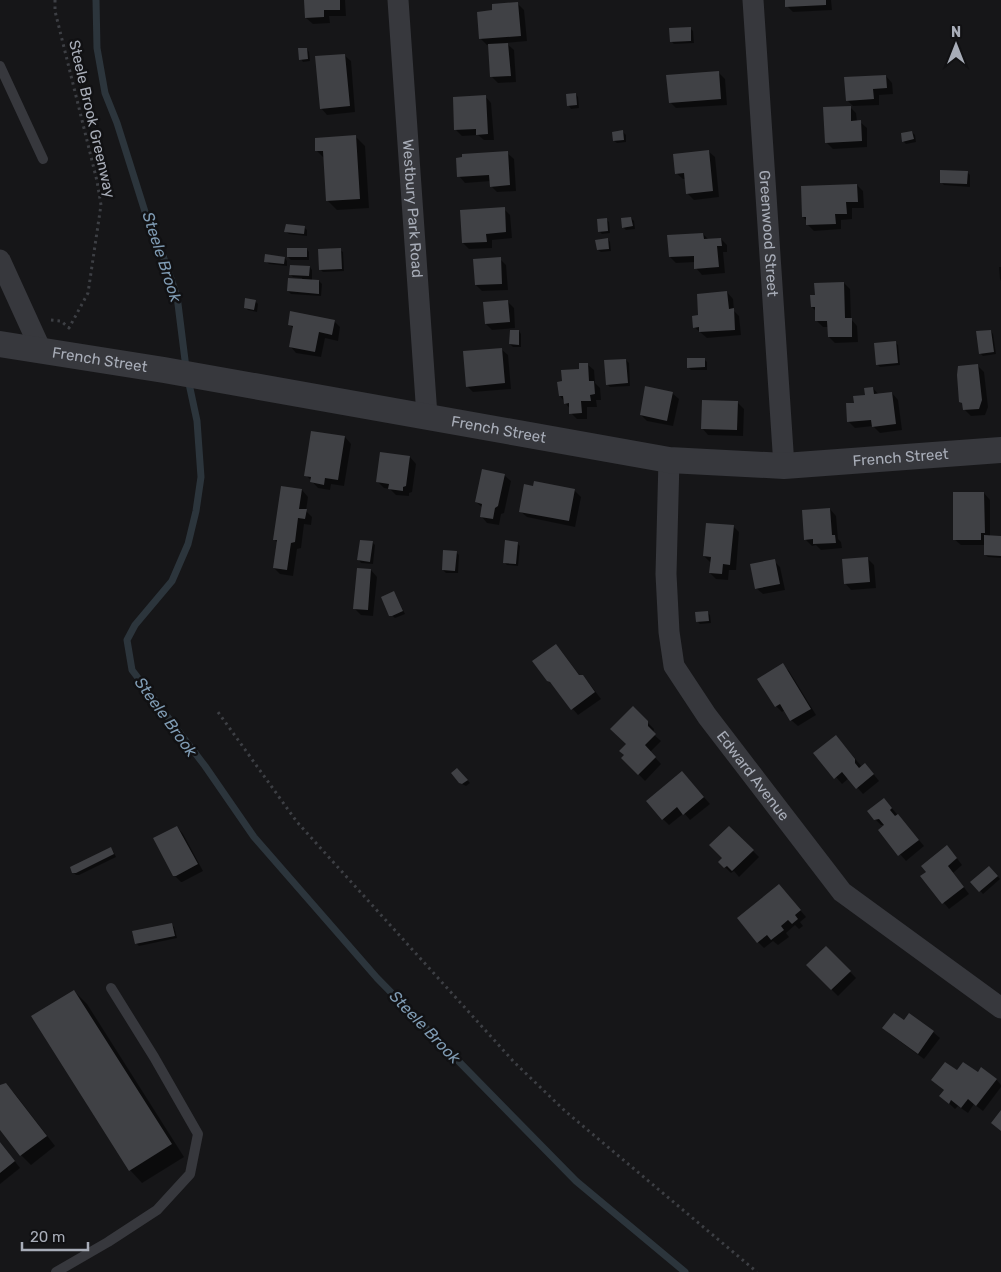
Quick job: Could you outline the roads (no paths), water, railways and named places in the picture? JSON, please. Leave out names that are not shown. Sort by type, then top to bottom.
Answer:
[{"type":"street","name":"Westbury Park Road","points":[[398,0],[427,416]]},
{"type":"street","name":"Greenwood Street","points":[[753,0],[784,466]]},
{"type":"street","points":[[0,260],[41,350]]},
{"type":"street","name":"French Street","points":[[0,344],[164,370],[669,460],[784,466],[1001,450]]},
{"type":"street","name":"Edward Avenue","points":[[669,460],[666,574],[669,632],[674,666],[707,716],[842,892],[1001,1008]]},
{"type":"lane","points":[[0,66],[43,158]]},
{"type":"lane","points":[[56,1272],[108,1242],[157,1210],[190,1174],[198,1134],[111,988]]},
{"type":"waterway","name":"Steele Brook","points":[[96,0],[97,48],[105,93],[117,123],[147,218],[177,296],[186,368]]},
{"type":"waterway","name":"Steele Brook","points":[[188,379],[197,421],[201,477],[196,511],[188,544],[172,581],[135,625],[127,640],[132,670],[205,766],[254,837],[377,978],[576,1181],[685,1272]]}]
